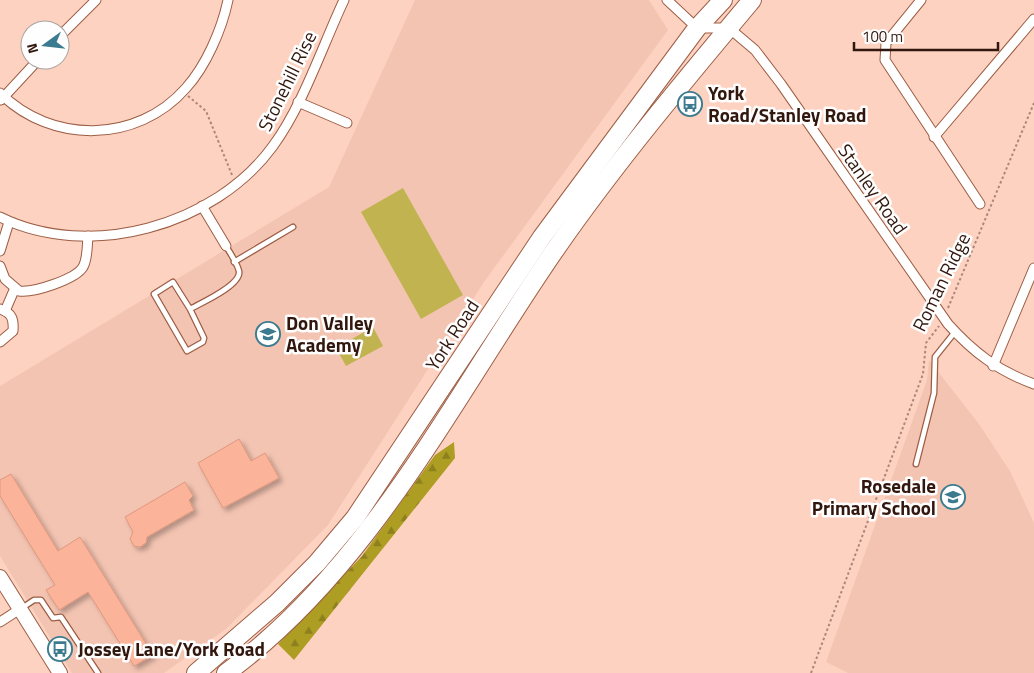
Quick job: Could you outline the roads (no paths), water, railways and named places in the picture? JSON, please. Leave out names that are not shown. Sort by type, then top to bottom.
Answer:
[{"type":"highway","name":"York Road","points":[[196,673],[278,603],[317,563],[355,518],[385,476],[542,237],[697,28],[723,0]]},
{"type":"highway","name":"York Road","points":[[226,673],[258,650],[293,617],[334,572],[387,505],[557,247],[596,194],[752,0]]},
{"type":"street","points":[[70,26],[96,0]]},
{"type":"street","points":[[28,70],[1,97],[15,108],[62,129],[98,131],[128,126],[147,118],[171,103],[194,78],[204,61],[228,0]]},
{"type":"street","name":"Stonehill Rise","points":[[0,217],[9,222],[38,230],[88,236],[123,233],[149,227],[184,215],[202,206],[238,182],[258,164],[273,146],[298,102],[344,0]]},
{"type":"street","points":[[667,0],[697,28],[729,28]]},
{"type":"street","points":[[921,0],[886,43],[885,60],[934,137],[980,204]]},
{"type":"street","points":[[934,137],[1034,19]]},
{"type":"street","name":"Stanley Road","points":[[729,28],[756,50],[943,318],[970,348],[994,366],[1010,376],[1034,384]]},
{"type":"street","points":[[298,102],[347,123]]},
{"type":"street","points":[[202,206],[226,246]]},
{"type":"street","points":[[0,251],[9,222]]},
{"type":"street","points":[[0,266],[5,279],[15,288],[26,292],[46,288],[81,270],[86,260],[88,236]]},
{"type":"street","points":[[994,366],[1034,268]]},
{"type":"street","points":[[0,342],[13,331],[14,321],[10,314],[2,310],[15,288]]},
{"type":"street","points":[[0,577],[60,673]]},
{"type":"street","points":[[0,622],[20,609]]},
{"type":"lane","points":[[234,262],[293,227]]},
{"type":"lane","points":[[190,309],[233,285],[239,278],[239,271],[226,246]]},
{"type":"lane","points":[[173,282],[190,309],[204,338],[202,342],[187,351],[154,294],[173,282]]},
{"type":"lane","points":[[916,464],[934,393],[935,357],[955,332]]},
{"type":"lane","points":[[20,609],[34,600],[41,600],[53,618],[61,617],[98,673]]},
{"type":"place","name":"York Road/Stanley Road","points":[[690,104]]},
{"type":"place","name":"Don Valley Academy","points":[[268,334]]},
{"type":"place","name":"Rosedale Primary School","points":[[953,497]]},
{"type":"place","name":"Jossey Lane/York Road","points":[[60,649]]}]
